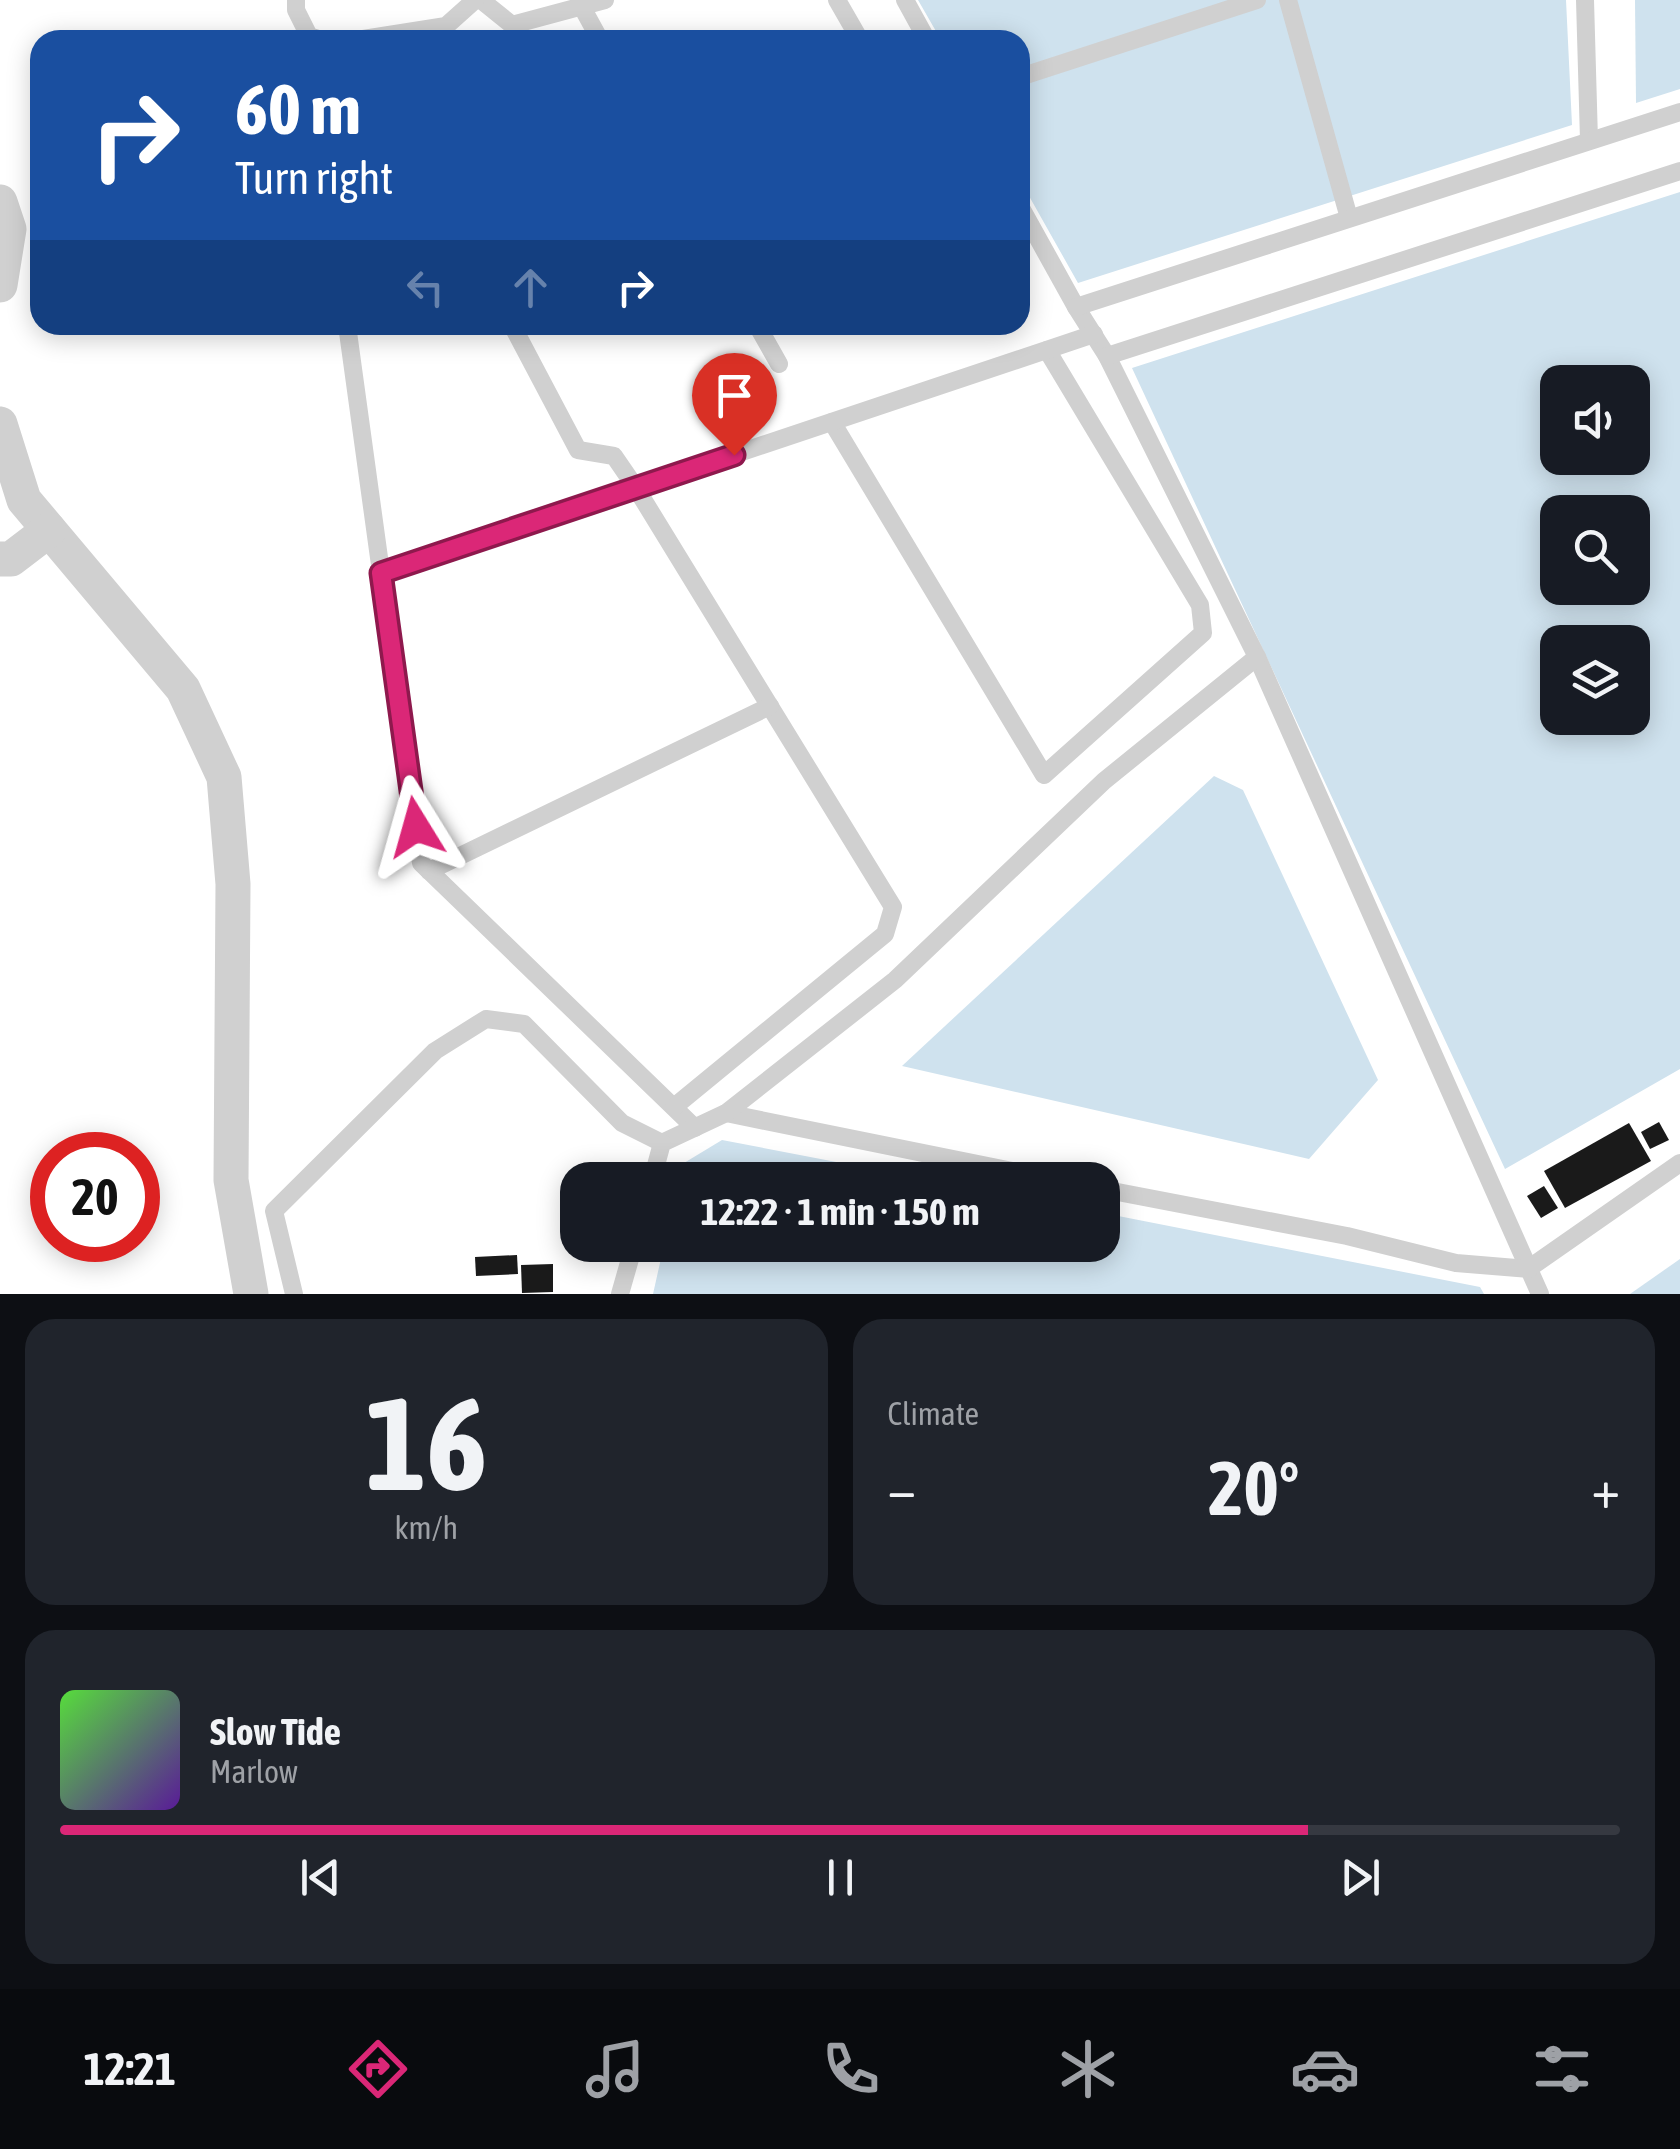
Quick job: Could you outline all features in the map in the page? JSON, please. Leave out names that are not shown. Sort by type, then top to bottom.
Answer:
[{"type":"street","points":[[0,285],[3,220]]},
{"type":"street","points":[[0,424],[24,500],[182,689],[224,777],[234,884],[231,1180],[252,1294]]},
{"type":"street","points":[[0,560],[11,558],[50,530]]},
{"type":"lane","points":[[296,0],[296,10],[306,30]]},
{"type":"lane","points":[[435,30],[446,26],[478,0],[512,25],[606,0]]},
{"type":"lane","points":[[837,0],[854,30]]},
{"type":"lane","points":[[905,0],[922,30]]},
{"type":"lane","points":[[1030,74],[1258,0]]},
{"type":"lane","points":[[1288,0],[1350,218]]},
{"type":"lane","points":[[1585,0],[1589,140]]},
{"type":"lane","points":[[582,6],[595,30]]},
{"type":"lane","points":[[1076,306],[1680,112]]},
{"type":"lane","points":[[1108,356],[1680,171]]},
{"type":"lane","points":[[1030,224],[1108,356],[1257,657],[1540,1294]]},
{"type":"lane","points":[[1030,249],[1044,249]]},
{"type":"lane","points":[[381,573],[1094,334]]},
{"type":"lane","points":[[348,335],[422,864],[695,1128]]},
{"type":"lane","points":[[517,335],[578,450],[614,456],[636,488],[893,907],[885,934],[674,1107]]},
{"type":"lane","points":[[763,335],[779,364]]},
{"type":"lane","points":[[832,422],[1044,774],[1202,634],[1200,605],[1046,350]]},
{"type":"lane","points":[[662,1143],[726,1113],[896,980],[1104,781],[1257,657]]},
{"type":"lane","points":[[429,872],[770,706]]},
{"type":"lane","points":[[294,1294],[274,1211],[435,1051],[486,1019],[524,1024],[622,1123],[662,1143]]},
{"type":"lane","points":[[726,1113],[967,1162]]},
{"type":"lane","points":[[657,1162],[662,1143]]},
{"type":"lane","points":[[1120,1192],[1347,1236],[1456,1263],[1528,1269],[1680,1163]]},
{"type":"lane","points":[[243,1247],[281,1238]]},
{"type":"lane","points":[[620,1294],[629,1262]]},
{"type":"water","points":[[918,0],[1566,0],[1572,125],[1078,283],[1030,198],[1030,30],[935,30]]},
{"type":"water","points":[[1635,0],[1680,0],[1680,89],[1636,103]]},
{"type":"water","points":[[1680,192],[1680,1069],[1505,1169],[1132,368]]},
{"type":"water","points":[[1214,776],[1243,790],[1378,1080],[1309,1159],[902,1066]]},
{"type":"water","points":[[722,1140],[836,1162],[686,1162]]},
{"type":"water","points":[[1120,1216],[1480,1287],[1484,1294],[653,1294],[660,1262],[1120,1262]]},
{"type":"water","points":[[1680,1259],[1680,1294],[1630,1294]]},
{"type":"building","points":[[1659,1122],[1669,1140],[1650,1149],[1641,1132]]},
{"type":"building","points":[[1629,1123],[1651,1161],[1565,1208],[1544,1171]]},
{"type":"building","points":[[1544,1186],[1558,1208],[1541,1218],[1527,1196]]},
{"type":"building","points":[[517,1255],[518,1274],[476,1276],[475,1257]]},
{"type":"building","points":[[553,1264],[553,1292],[522,1293],[521,1265]]},
{"type":"route","points":[[416,827],[381,573],[734,455]]}]
